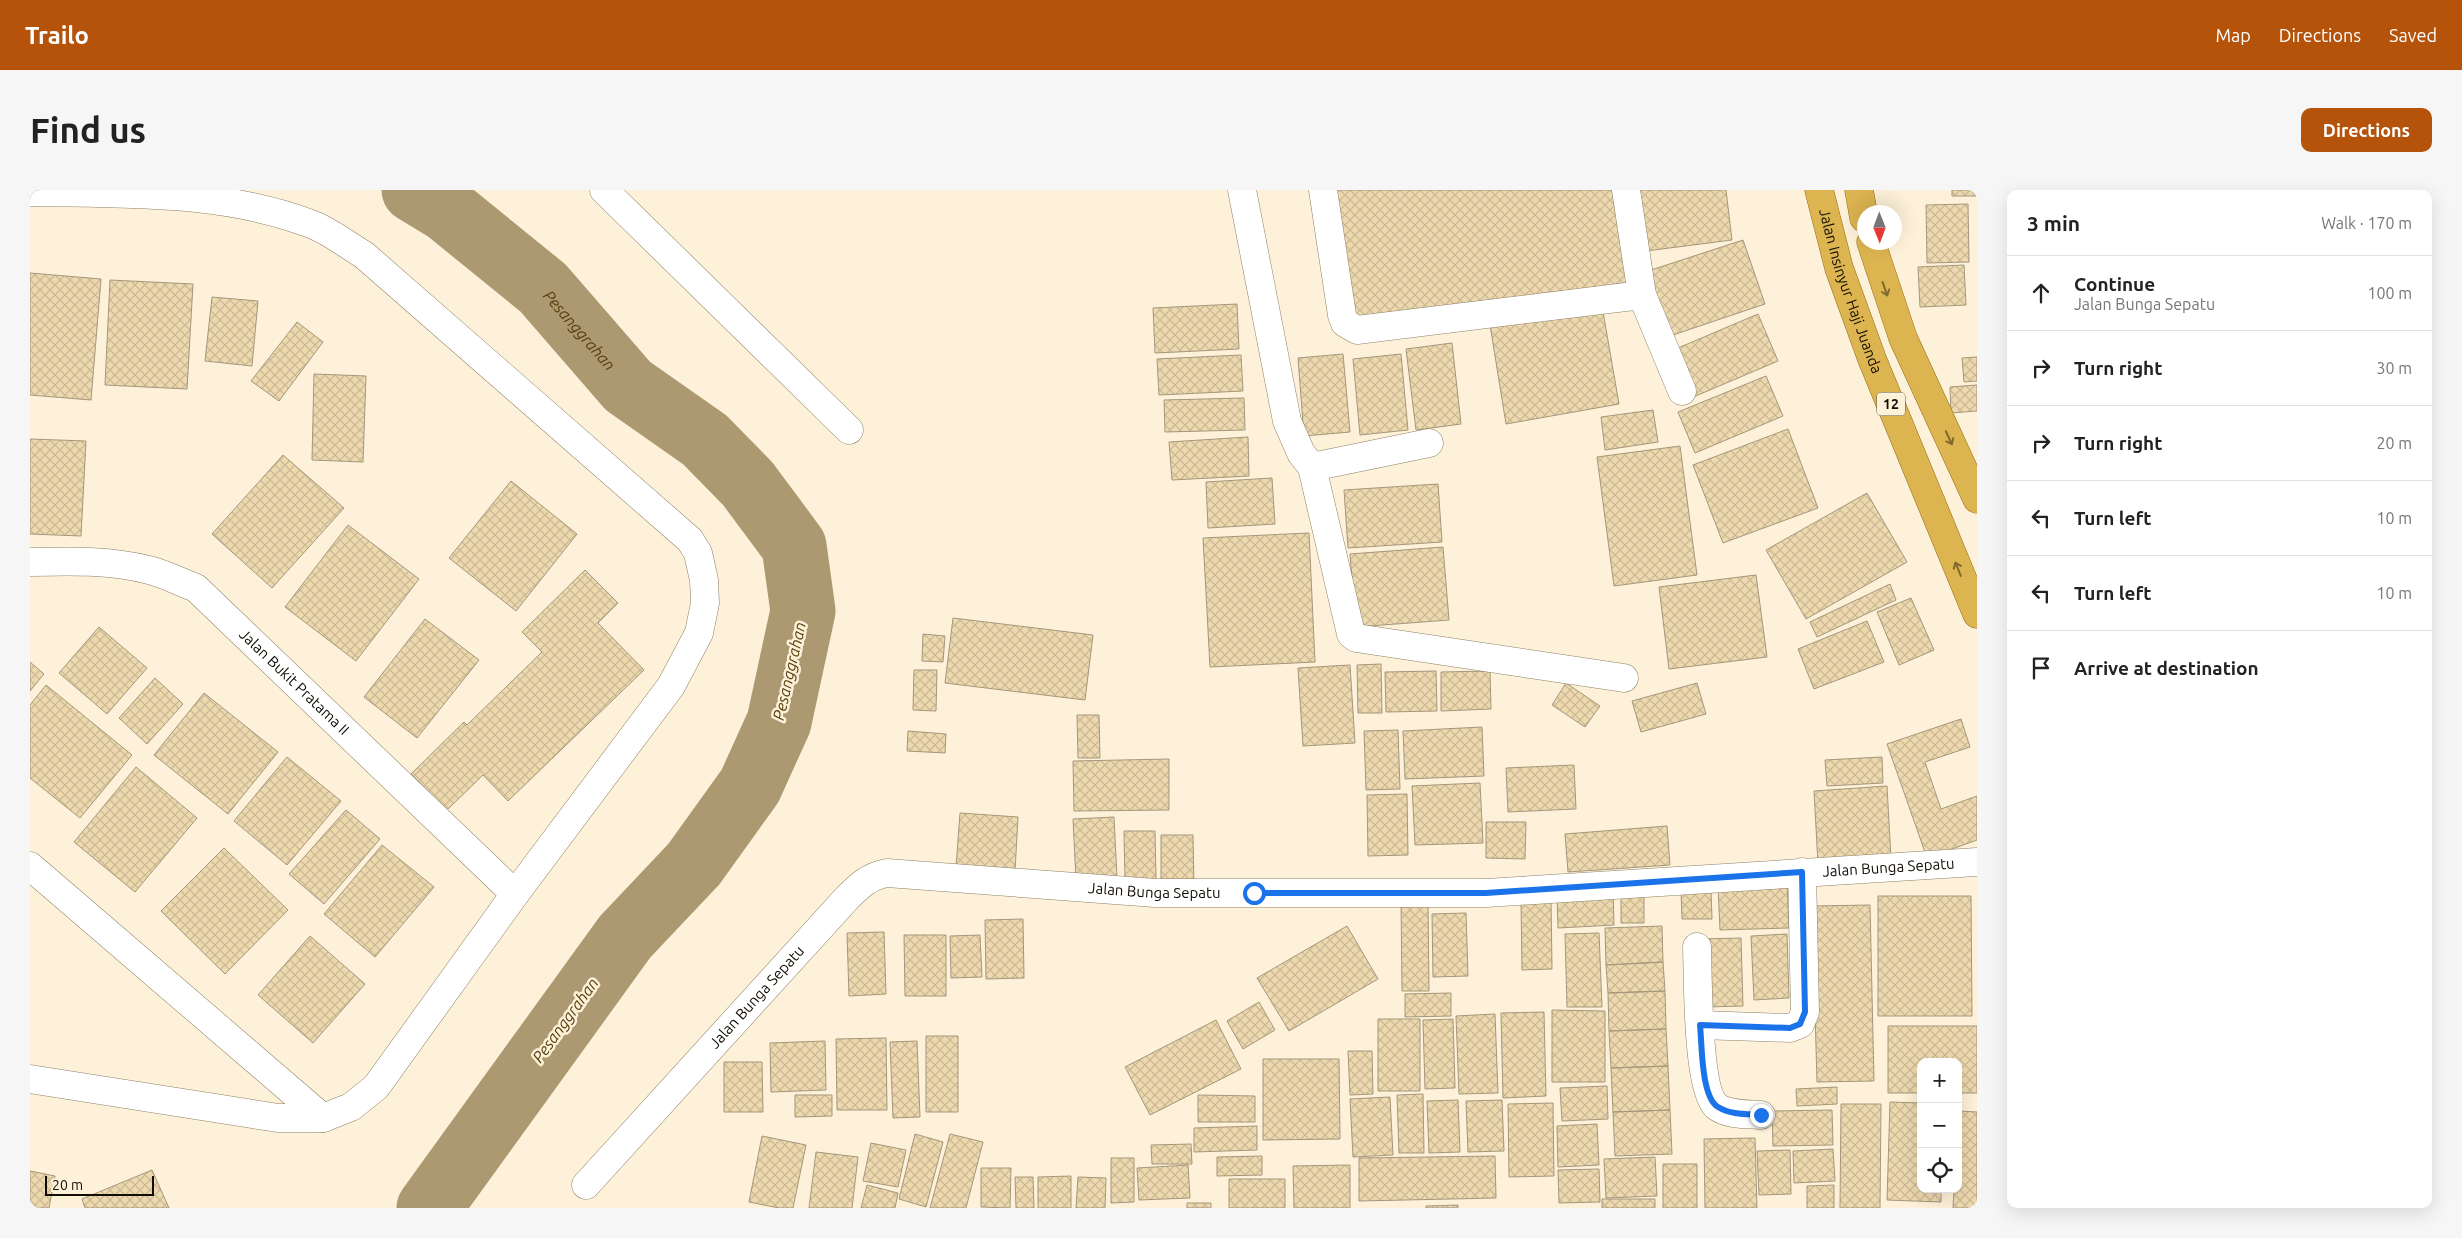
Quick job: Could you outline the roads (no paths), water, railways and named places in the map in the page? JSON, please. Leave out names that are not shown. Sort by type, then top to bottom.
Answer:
[{"type":"highway","name":"Jalan Insinyur Haji Juanda","points":[[1819,190],[1839,268],[1872,359],[1977,614]]},
{"type":"highway","points":[[1859,190],[1862,205]]},
{"type":"highway","name":"12","points":[[1874,250],[1903,338],[1977,499]]},
{"type":"street","points":[[604,190],[849,430]]},
{"type":"street","points":[[1242,190],[1288,421],[1301,453],[1312,467],[1349,631],[1356,638],[1624,678]]},
{"type":"street","points":[[1323,190],[1342,315],[1345,323],[1357,330],[1642,295]]},
{"type":"street","points":[[1626,190],[1642,295],[1682,391]]},
{"type":"street","points":[[30,192],[183,196],[264,210],[313,224],[364,255],[690,540],[698,553],[704,580],[705,602],[699,633],[671,686],[515,894],[376,1087],[351,1107],[323,1118],[278,1118],[30,1079]]},
{"type":"street","points":[[1312,467],[1429,443]]},
{"type":"street","name":"Jalan Bukit Pratama II","points":[[30,562],[78,561],[117,564],[150,570],[196,588],[515,894]]},
{"type":"street","name":"Jalan Bunga Sepatu","points":[[586,1185],[847,898],[864,882],[878,874],[887,873],[1155,893],[1486,893],[1977,862]]},
{"type":"street","points":[[30,866],[323,1118]]},
{"type":"street","points":[[1700,1025],[1790,1028],[1800,1024],[1805,1012],[1802,872]]},
{"type":"street","points":[[1697,947],[1700,1025],[1705,1078],[1711,1100],[1718,1107],[1729,1112],[1761,1115]]},
{"type":"waterway","name":"Pesanggrahan","points":[[414,190],[447,210],[543,288],[628,386],[705,440],[748,484],[794,546],[803,611],[779,722],[750,786],[694,864],[625,937],[429,1208]]},
{"type":"waterway","points":[[437,190],[447,210]]}]
